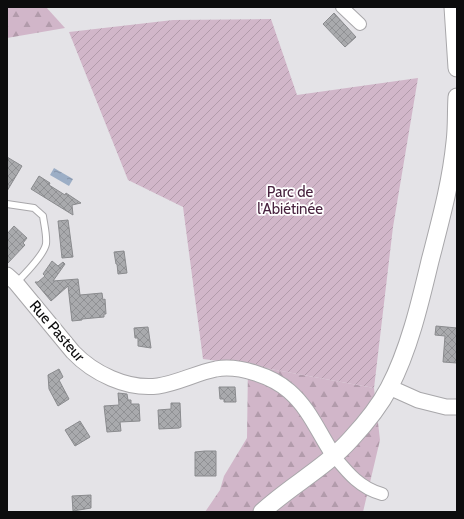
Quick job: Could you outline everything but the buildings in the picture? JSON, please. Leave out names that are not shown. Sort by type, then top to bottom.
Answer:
[{"type":"main road","points":[[453,7],[457,68]]},
{"type":"main road","points":[[262,512],[280,496],[334,456],[352,439],[380,403],[389,387],[403,356],[419,304],[447,190],[455,142],[457,97]]},
{"type":"street","points":[[342,7],[360,24]]},
{"type":"street","name":"Rue Pasteur","points":[[12,279],[73,352],[97,371],[118,381],[137,385],[153,386],[170,383],[216,369],[231,368],[264,376],[289,391],[301,404],[313,420],[334,456]]},
{"type":"street","points":[[389,387],[418,400],[446,407],[457,408]]},
{"type":"street","points":[[334,456],[358,482],[372,491],[382,494]]},
{"type":"lane","points":[[7,204],[34,208],[43,216],[46,239],[46,245],[43,251],[22,277],[12,279]]},
{"type":"green space","points":[[7,7],[46,7],[65,28],[7,38]]},
{"type":"green space","name":"Parc de l'Abiétinée","points":[[271,19],[297,95],[418,78],[393,227],[374,388],[248,365],[203,359],[183,207],[128,180],[69,32],[173,20]]},
{"type":"green space","points":[[248,365],[374,388],[380,440],[363,512],[205,512],[220,490],[224,476],[247,438]]},
{"type":"water","points":[[54,168],[73,179],[69,186],[50,175]]}]
